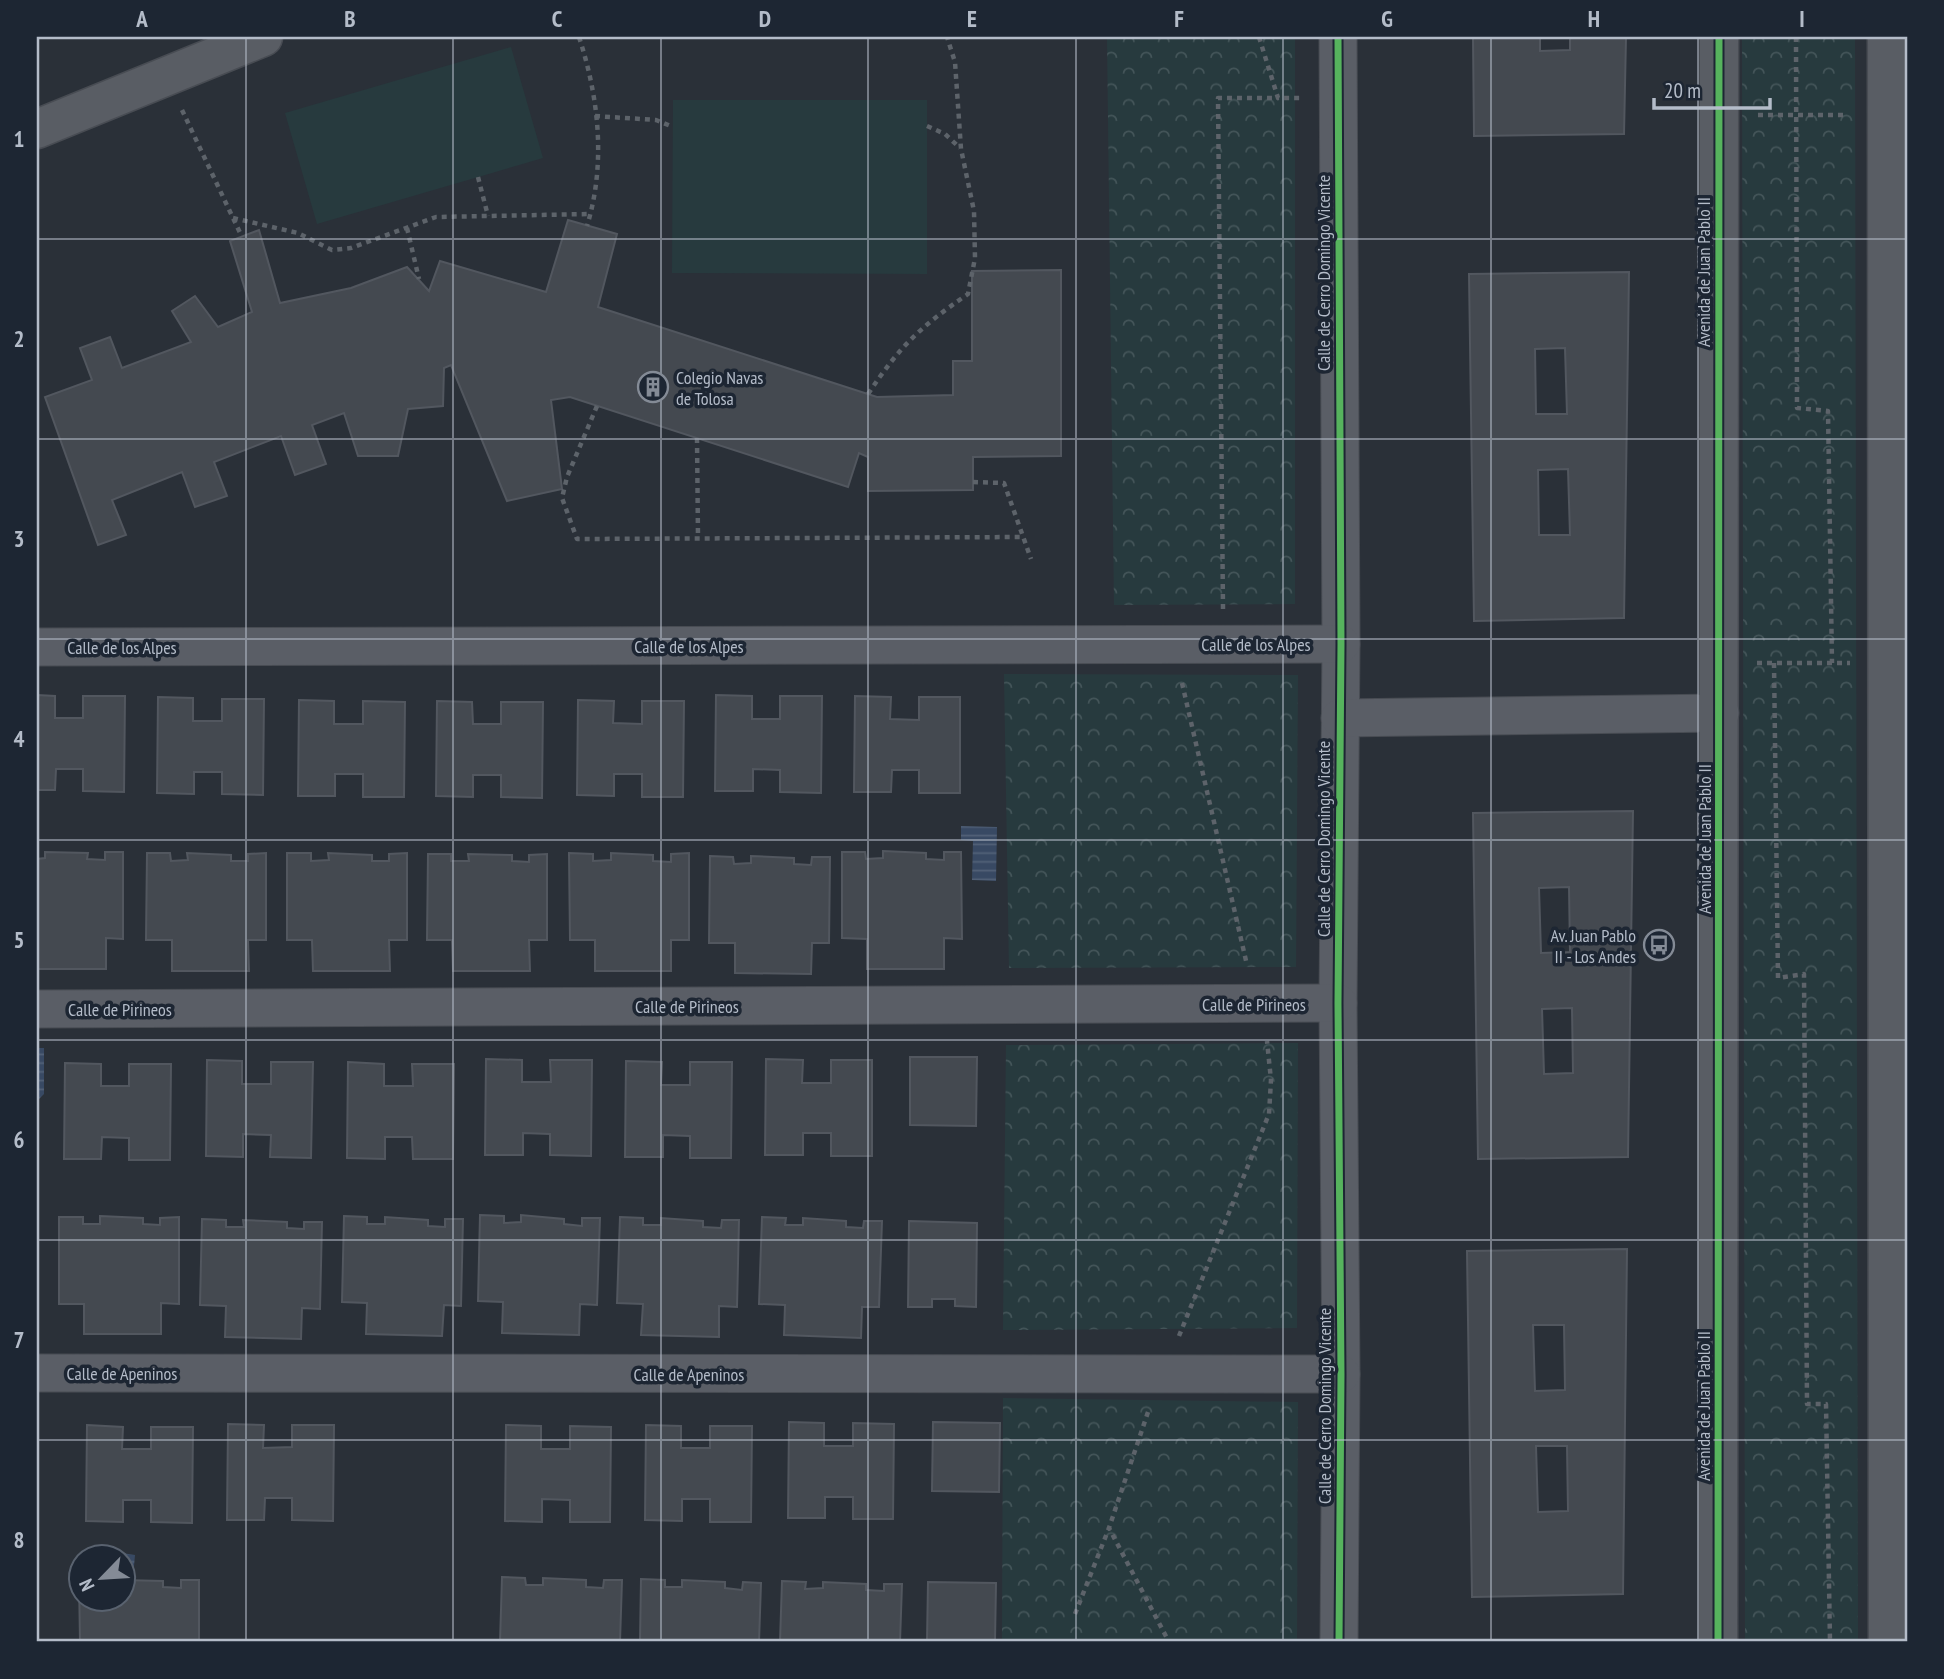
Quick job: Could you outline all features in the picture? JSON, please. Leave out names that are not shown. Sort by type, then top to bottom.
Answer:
[{"type":"street","points":[[37,129],[166,74],[263,37]]},
{"type":"street","name":"Calle de Cerro Domingo Vicente","points":[[1338,37],[1341,644],[1338,1003],[1341,1374],[1339,1642]]},
{"type":"street","name":"Avenida de Juan Pablo II","points":[[1718,1642],[1719,37]]},
{"type":"street","points":[[1887,37],[1887,115],[1898,157],[1887,662],[1898,1586],[1888,1642]]},
{"type":"street","name":"Calle de los Alpes","points":[[37,647],[1341,644]]},
{"type":"street","points":[[1340,718],[1720,713]]},
{"type":"street","name":"Calle de Pirineos","points":[[37,1009],[1338,1003]]},
{"type":"street","name":"Calle de Apeninos","points":[[37,1373],[1341,1374]]},
{"type":"path","points":[[579,37],[595,116],[600,168],[587,226]]},
{"type":"path","points":[[868,394],[895,353],[929,321],[968,294],[975,258],[974,211],[961,149],[955,62],[947,37]]},
{"type":"path","points":[[1259,37],[1278,98]]},
{"type":"path","points":[[1796,37],[1797,408],[1828,411],[1832,663]]},
{"type":"path","points":[[166,74],[242,237]]},
{"type":"path","points":[[1224,644],[1218,98],[1338,98]]},
{"type":"path","points":[[1719,115],[1887,115]]},
{"type":"path","points":[[595,116],[656,120],[673,127]]},
{"type":"path","points":[[927,126],[945,135],[961,149]]},
{"type":"path","points":[[478,177],[488,216]]},
{"type":"path","points":[[233,218],[298,233],[332,250],[351,248],[436,217],[591,214]]},
{"type":"path","points":[[407,228],[419,279]]},
{"type":"path","points":[[597,406],[567,477],[562,498],[577,539],[1023,537]]},
{"type":"path","points":[[697,438],[698,538]]},
{"type":"path","points":[[973,482],[1004,483],[1031,559]]},
{"type":"path","points":[[1075,1614],[1164,1374],[1269,1114],[1271,1080],[1268,1042],[1256,1004],[1174,645]]},
{"type":"path","points":[[1718,664],[1887,662]]},
{"type":"path","points":[[1774,663],[1778,978],[1804,974],[1807,1405],[1826,1404],[1830,1642]]},
{"type":"path","points":[[1109,1528],[1169,1642]]},
{"type":"green space","points":[[1107,37],[1295,37],[1295,604],[1114,605]]},
{"type":"green space","points":[[1742,37],[1855,37],[1858,1642],[1745,1642]]},
{"type":"green space","points":[[511,47],[543,158],[317,224],[285,113]]},
{"type":"green space","points":[[673,100],[927,100],[927,274],[672,273]]},
{"type":"green space","points":[[1004,674],[1298,675],[1296,967],[1009,968]]},
{"type":"green space","points":[[1298,1043],[1297,1328],[1003,1330],[1006,1045]]},
{"type":"green space","points":[[1003,1398],[1298,1402],[1297,1642],[1002,1642]]},
{"type":"water","points":[[961,826],[997,827],[996,881],[972,880],[973,841],[961,840]]},
{"type":"water","points":[[37,1048],[44,1048],[44,1094],[37,1101]]},
{"type":"building","points":[[1473,37],[1540,37],[1540,51],[1570,50],[1570,37],[1626,37],[1624,134],[1474,136]]},
{"type":"building","name":"Colegio Navas de Tolosa","points":[[568,220],[617,234],[598,307],[877,397],[953,395],[953,361],[972,361],[972,271],[1061,270],[1061,456],[973,457],[973,490],[868,491],[868,457],[859,453],[848,487],[570,397],[551,400],[562,489],[507,501],[451,365],[444,368],[443,406],[408,409],[398,456],[358,456],[344,413],[312,425],[326,464],[295,475],[281,436],[214,462],[227,496],[195,507],[182,472],[112,500],[126,535],[98,545],[45,397],[92,380],[80,348],[110,337],[122,368],[191,342],[172,311],[195,296],[218,327],[252,312],[230,241],[259,230],[280,303],[351,288],[407,267],[429,291],[440,261],[546,292]]},
{"type":"building","points":[[1629,272],[1624,618],[1474,621],[1469,274]],"holes":[[[1565,348],[1567,414],[1536,414],[1535,349]],[[1568,469],[1570,535],[1539,535],[1538,470]]]},
{"type":"building","points":[[37,695],[55,696],[55,718],[83,718],[83,696],[125,696],[124,792],[83,791],[83,769],[56,769],[55,790],[37,790]]},
{"type":"building","points":[[716,695],[752,696],[752,719],[780,719],[780,696],[822,696],[821,793],[780,792],[780,770],[753,769],[753,791],[715,791]]},
{"type":"building","points":[[855,696],[891,697],[890,719],[919,720],[919,697],[960,697],[960,793],[919,793],[919,770],[892,770],[891,792],[854,792]]},
{"type":"building","points":[[158,697],[193,698],[193,721],[222,721],[222,699],[264,699],[263,795],[222,794],[222,772],[194,772],[194,794],[157,793]]},
{"type":"building","points":[[299,700],[334,701],[334,724],[363,724],[363,701],[405,702],[404,797],[363,797],[363,774],[335,774],[335,796],[298,796]]},
{"type":"building","points":[[578,700],[614,701],[613,723],[642,724],[642,701],[684,701],[683,797],[642,797],[642,774],[614,774],[614,796],[577,795]]},
{"type":"building","points":[[437,701],[472,702],[473,724],[501,724],[501,702],[543,702],[542,798],[501,797],[501,775],[473,775],[473,797],[436,796]]},
{"type":"building","points":[[1633,811],[1628,1157],[1478,1159],[1473,813]],"holes":[[[1569,887],[1570,952],[1541,953],[1539,888]],[[1572,1008],[1573,1073],[1544,1074],[1542,1009]]]},
{"type":"building","points":[[883,851],[926,853],[926,859],[944,860],[944,852],[961,852],[962,939],[944,938],[944,969],[867,969],[867,939],[842,938],[842,852],[865,852],[866,859],[883,858]]},
{"type":"building","points":[[45,852],[88,853],[87,859],[105,860],[105,852],[123,852],[123,939],[106,938],[106,969],[37,969],[37,859],[45,858]]},
{"type":"building","points":[[147,853],[170,853],[171,861],[188,860],[187,853],[231,855],[231,861],[248,861],[248,854],[266,853],[266,940],[248,940],[249,971],[172,971],[172,940],[146,940]]},
{"type":"building","points":[[287,853],[311,853],[311,861],[329,860],[328,853],[372,855],[372,861],[389,861],[389,854],[407,853],[407,940],[389,940],[390,971],[313,971],[312,940],[287,940]]},
{"type":"building","points":[[569,853],[593,854],[593,861],[611,860],[611,853],[653,855],[653,861],[671,862],[671,854],[689,853],[689,940],[671,940],[671,971],[595,971],[595,940],[570,940]]},
{"type":"building","points":[[428,854],[451,854],[451,861],[469,861],[468,854],[512,855],[512,861],[529,862],[529,855],[547,854],[547,940],[529,940],[530,971],[453,971],[452,940],[427,940]]},
{"type":"building","points":[[710,856],[733,857],[734,864],[751,863],[751,856],[794,858],[794,864],[811,865],[812,857],[830,857],[829,943],[812,943],[811,974],[735,973],[735,943],[709,943]]},
{"type":"building","points":[[910,1057],[977,1057],[976,1126],[910,1125]]},
{"type":"building","points":[[486,1059],[522,1060],[522,1082],[551,1082],[550,1060],[592,1060],[591,1156],[550,1155],[550,1134],[523,1133],[523,1155],[485,1155]]},
{"type":"building","points":[[766,1059],[803,1060],[802,1083],[831,1083],[831,1060],[872,1060],[872,1156],[831,1156],[831,1133],[803,1133],[803,1155],[765,1155]]},
{"type":"building","points":[[207,1060],[242,1061],[242,1084],[271,1084],[271,1062],[313,1062],[311,1158],[270,1157],[271,1135],[243,1134],[243,1157],[206,1156]]},
{"type":"building","points":[[626,1061],[662,1062],[661,1085],[690,1085],[690,1062],[732,1062],[731,1158],[690,1158],[690,1136],[663,1135],[663,1157],[625,1157]]},
{"type":"building","points":[[348,1062],[384,1064],[384,1086],[413,1086],[412,1064],[454,1064],[453,1159],[413,1159],[412,1137],[385,1137],[385,1159],[347,1158]]},
{"type":"building","points":[[65,1063],[101,1064],[101,1086],[129,1086],[129,1064],[171,1064],[170,1160],[129,1160],[129,1138],[102,1137],[101,1159],[64,1159]]},
{"type":"building","points":[[480,1215],[504,1216],[504,1223],[521,1222],[521,1215],[564,1219],[564,1224],[582,1226],[582,1218],[600,1218],[597,1305],[580,1304],[579,1335],[502,1333],[503,1302],[478,1301]]},
{"type":"building","points":[[100,1216],[143,1218],[143,1224],[160,1225],[160,1218],[179,1217],[179,1304],[161,1303],[161,1334],[84,1334],[84,1304],[59,1304],[59,1217],[83,1217],[83,1224],[100,1224]]},
{"type":"building","points":[[344,1216],[367,1217],[367,1224],[385,1224],[385,1217],[428,1220],[428,1226],[445,1227],[445,1219],[463,1219],[461,1306],[444,1305],[442,1336],[366,1334],[367,1303],[342,1302]]},
{"type":"building","points":[[620,1217],[643,1218],[643,1225],[661,1225],[661,1218],[703,1221],[703,1227],[721,1228],[722,1220],[739,1220],[737,1307],[719,1306],[719,1337],[641,1335],[643,1304],[617,1303]]},
{"type":"building","points":[[762,1217],[786,1218],[785,1225],[803,1225],[803,1218],[846,1221],[846,1227],[863,1228],[864,1221],[882,1221],[879,1307],[862,1307],[861,1338],[784,1335],[785,1305],[759,1304]]},
{"type":"building","points":[[202,1219],[226,1220],[226,1227],[244,1227],[243,1220],[287,1222],[287,1228],[304,1229],[304,1222],[322,1222],[320,1309],[302,1308],[301,1339],[225,1337],[226,1306],[200,1305]]},
{"type":"building","points":[[909,1221],[977,1223],[976,1307],[955,1306],[955,1299],[932,1299],[932,1307],[908,1307]]},
{"type":"building","points":[[1627,1249],[1623,1594],[1472,1597],[1467,1251]],"holes":[[[1533,1325],[1564,1325],[1565,1390],[1535,1391]],[[1536,1446],[1567,1446],[1568,1511],[1538,1512]]]},
{"type":"building","points":[[789,1422],[824,1423],[824,1446],[853,1446],[853,1423],[894,1424],[893,1519],[853,1519],[853,1497],[825,1497],[825,1518],[788,1518]]},
{"type":"building","points":[[933,1422],[1000,1423],[999,1492],[932,1491]]},
{"type":"building","points":[[228,1424],[264,1425],[263,1448],[292,1447],[292,1425],[334,1425],[333,1521],[292,1520],[292,1498],[265,1498],[264,1520],[227,1520]]},
{"type":"building","points":[[87,1425],[123,1427],[122,1449],[151,1449],[151,1427],[193,1427],[192,1523],[151,1522],[151,1500],[123,1500],[123,1522],[86,1521]]},
{"type":"building","points":[[506,1425],[541,1426],[541,1449],[570,1449],[570,1426],[611,1427],[610,1522],[570,1522],[570,1500],[542,1499],[542,1522],[505,1521]]},
{"type":"building","points":[[646,1425],[681,1426],[681,1448],[710,1448],[710,1426],[752,1426],[751,1522],[710,1522],[710,1499],[682,1499],[682,1521],[645,1520]]},
{"type":"building","points":[[502,1577],[525,1578],[526,1585],[543,1585],[543,1578],[586,1580],[586,1587],[603,1588],[604,1580],[622,1580],[620,1642],[500,1642]]},
{"type":"building","points":[[641,1579],[665,1580],[665,1587],[682,1587],[682,1580],[725,1582],[725,1588],[742,1590],[743,1582],[761,1583],[759,1642],[640,1642]]},
{"type":"building","points":[[136,1580],[163,1581],[163,1587],[181,1588],[181,1580],[199,1580],[199,1642],[80,1642],[80,1612],[136,1612]]},
{"type":"building","points":[[782,1581],[806,1582],[805,1589],[823,1588],[823,1582],[866,1584],[866,1590],[884,1591],[884,1584],[902,1584],[900,1642],[780,1642]]},
{"type":"building","points":[[928,1582],[996,1583],[995,1642],[927,1642]]},
{"type":"cycle path","points":[[1338,37],[1341,644],[1338,1003],[1341,1374],[1339,1642]]},
{"type":"cycle path","points":[[1718,1642],[1719,37]]},
{"type":"place","name":"Colegio Navas de Tolosa","points":[[653,387]]},
{"type":"place","name":"Av. Juan Pablo II - Los Andes","points":[[1659,945]]}]
